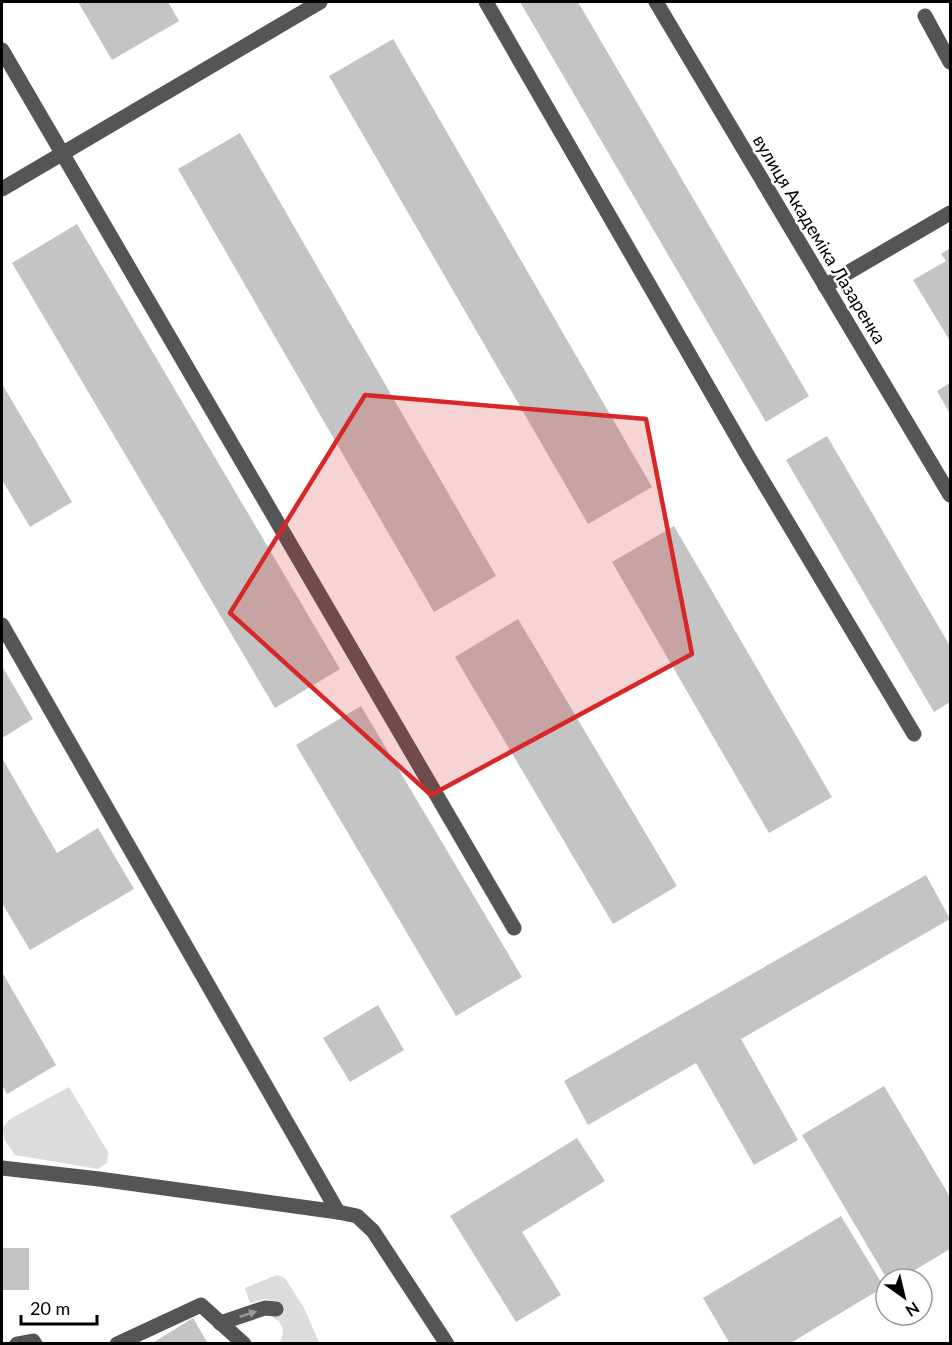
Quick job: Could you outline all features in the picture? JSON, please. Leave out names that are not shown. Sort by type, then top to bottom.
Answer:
[{"type":"street","points":[[2,189],[320,2]]},
{"type":"street","points":[[486,2],[749,458],[914,734]]},
{"type":"street","name":"вулиця Академіка Лазаренка","points":[[656,2],[951,495]]},
{"type":"street","points":[[925,16],[951,62]]},
{"type":"street","points":[[2,50],[514,928]]},
{"type":"street","points":[[825,286],[951,213]]},
{"type":"street","points":[[2,626],[338,1212]]},
{"type":"street","points":[[2,1168],[99,1179],[357,1216],[373,1231],[447,1344]]},
{"type":"street","points":[[117,1344],[201,1305],[244,1344]]},
{"type":"street","points":[[220,1323],[265,1308],[276,1309]]},
{"type":"street","points":[[17,1344],[33,1341],[35,1344]]},
{"type":"highlighted area","points":[[365,395],[646,419],[692,654],[431,795],[230,613]]},
{"type":"shaded area","points":[[69,1087],[108,1152],[107,1163],[98,1169],[15,1155],[4,1139],[3,1127],[10,1119]]},
{"type":"shaded area","points":[[277,1275],[285,1278],[304,1308],[319,1342],[279,1343],[282,1328],[279,1322],[272,1317],[280,1302],[265,1299],[250,1303],[245,1288]]},
{"type":"building","points":[[78,2],[168,2],[179,21],[112,60]]},
{"type":"building","points":[[520,2],[578,2],[809,396],[766,422]]},
{"type":"building","points":[[393,39],[652,487],[588,524],[329,76]]},
{"type":"building","points":[[240,133],[496,576],[434,612],[178,169]]},
{"type":"building","points":[[77,224],[340,669],[275,708],[12,263]]},
{"type":"building","points":[[950,248],[950,341],[913,280],[946,261],[941,254]]},
{"type":"building","points":[[950,383],[950,414],[937,391]]},
{"type":"building","points":[[2,384],[72,502],[30,527],[2,480]]},
{"type":"building","points":[[827,436],[950,646],[950,702],[934,712],[786,460]]},
{"type":"building","points":[[674,526],[832,797],[769,833],[612,562]]},
{"type":"building","points":[[518,619],[677,886],[613,924],[455,657]]},
{"type":"building","points":[[2,666],[33,719],[2,738]]},
{"type":"building","points":[[361,706],[522,977],[456,1016],[296,745]]},
{"type":"building","points":[[2,758],[57,853],[98,828],[134,889],[30,950],[2,903]]},
{"type":"building","points":[[926,875],[950,919],[741,1039],[798,1140],[754,1165],[696,1063],[588,1125],[564,1081]]},
{"type":"building","points":[[2,972],[56,1065],[7,1094],[2,1085]]},
{"type":"building","points":[[378,1005],[404,1050],[350,1082],[323,1038]]},
{"type":"building","points":[[884,1086],[950,1197],[950,1249],[920,1267],[880,1267],[802,1135]]},
{"type":"building","points":[[577,1138],[605,1181],[522,1232],[561,1295],[516,1322],[450,1216]]},
{"type":"building","points":[[841,1216],[874,1270],[874,1293],[789,1344],[730,1344],[703,1298]]},
{"type":"building","points":[[2,1248],[29,1248],[29,1290],[2,1290]]},
{"type":"building","points":[[193,1318],[208,1344],[151,1344]]}]
